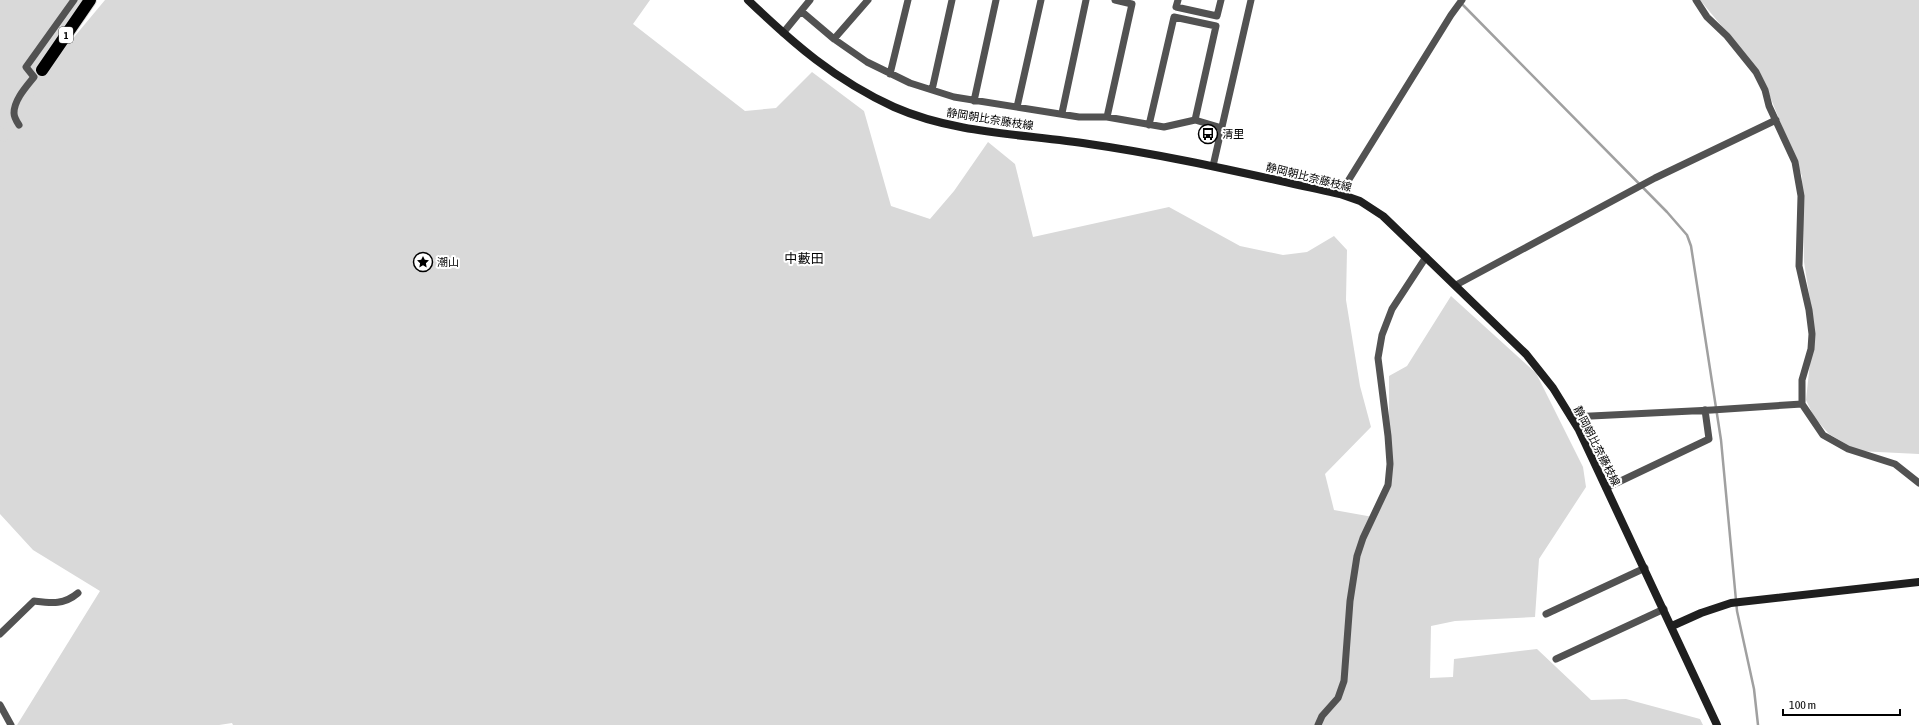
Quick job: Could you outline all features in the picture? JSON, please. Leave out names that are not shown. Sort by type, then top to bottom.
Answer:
[{"type":"highway","name":"1","points":[[42,70],[90,0]]},
{"type":"main road","name":"静岡朝比奈藤枝線","points":[[748,0],[783,33],[832,73],[895,107],[925,118],[973,129],[1090,144],[1213,166],[1340,194],[1360,202],[1383,216],[1526,354],[1553,388],[1571,417],[1645,568],[1717,725]]},
{"type":"main road","points":[[1672,626],[1701,613],[1731,604],[1919,582]]},
{"type":"street","points":[[19,125],[14,114],[15,107],[21,94],[34,77],[26,67],[74,0]]},
{"type":"street","points":[[783,33],[810,0]]},
{"type":"street","points":[[834,39],[868,0]]},
{"type":"street","points":[[890,74],[908,0]]},
{"type":"street","points":[[932,90],[952,0]]},
{"type":"street","points":[[974,101],[996,0]]},
{"type":"street","points":[[1017,107],[1041,0]]},
{"type":"street","points":[[1062,113],[1086,0]]},
{"type":"street","points":[[1107,117],[1132,4],[1115,0]]},
{"type":"street","points":[[1178,0],[1176,7],[1218,16],[1221,0]]},
{"type":"street","points":[[1213,166],[1251,0]]},
{"type":"street","points":[[1340,194],[1462,0]]},
{"type":"street","points":[[1696,0],[1707,17],[1727,36],[1756,72],[1765,90],[1768,106],[1795,162],[1801,196],[1799,266],[1809,310],[1812,334],[1811,349],[1802,380],[1802,404],[1822,435],[1848,449],[1895,464],[1919,483]]},
{"type":"street","points":[[801,11],[834,39],[867,62],[910,83],[954,97],[1062,113],[1079,117],[1107,117],[1164,127],[1195,120],[1222,128]]},
{"type":"street","points":[[1149,125],[1174,17],[1216,26],[1195,120]]},
{"type":"street","points":[[1456,285],[1655,178],[1776,120]]},
{"type":"street","points":[[1318,725],[1322,716],[1338,698],[1344,681],[1350,601],[1357,556],[1363,538],[1388,485],[1390,464],[1388,436],[1378,358],[1382,336],[1392,309],[1426,257]]},
{"type":"street","points":[[1571,417],[1802,404]]},
{"type":"street","points":[[1606,488],[1709,439],[1708,410]]},
{"type":"street","points":[[1546,614],[1645,568]]},
{"type":"street","points":[[0,634],[34,601],[58,604],[70,600],[78,593]]},
{"type":"street","points":[[1556,659],[1664,609]]},
{"type":"street","points":[[0,705],[11,725]]},
{"type":"shaded area","points":[[0,0],[91,0],[70,42],[105,0],[650,0],[633,24],[745,111],[776,108],[812,72],[864,111],[891,206],[930,219],[954,191],[988,142],[1015,164],[1033,237],[1169,207],[1240,246],[1283,255],[1307,252],[1334,236],[1347,250],[1346,300],[1360,386],[1371,427],[1325,474],[1334,510],[1373,517],[1386,488],[1389,446],[1389,376],[1407,366],[1451,296],[1536,373],[1583,467],[1586,487],[1539,559],[1535,617],[1455,621],[1431,626],[1430,678],[1453,677],[1454,659],[1537,649],[1591,700],[1626,699],[1700,719],[1703,725],[233,725],[232,723],[219,725],[17,725],[100,591],[33,550],[0,514]]},
{"type":"shaded area","points":[[1700,0],[1919,0],[1919,454],[1858,451],[1829,434],[1814,417],[1806,400],[1814,325],[1804,262],[1802,176],[1763,79],[1740,48]]},
{"type":"waterway","points":[[1461,3],[1667,212],[1687,235],[1691,246],[1721,440],[1737,611],[1754,689],[1758,725]]},
{"type":"tunnel","points":[[0,140],[42,70]]},
{"type":"place","name":"清里","points":[[1208,134]]},
{"type":"place","name":"潮山","points":[[423,262]]},
{"type":"district","name":"中藪田","points":[[804,258]]}]
